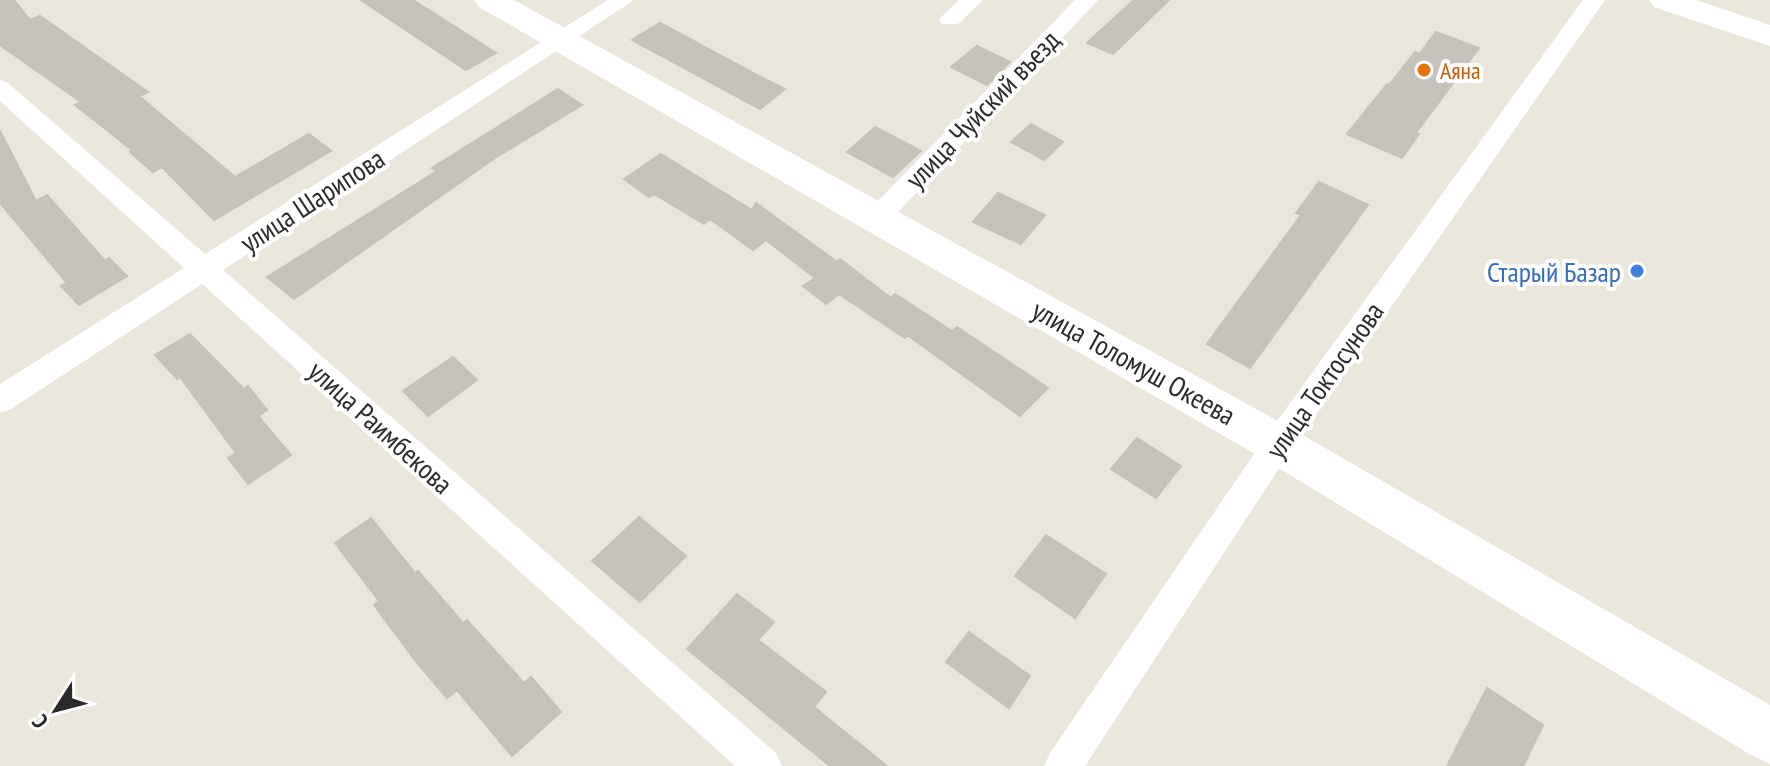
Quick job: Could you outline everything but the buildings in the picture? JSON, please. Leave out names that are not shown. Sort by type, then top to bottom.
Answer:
[{"type":"street","name":"улица Толомуш Океева","points":[[490,0],[1278,444],[1770,736]]},
{"type":"street","name":"улица Шарипова","points":[[0,400],[623,0]]},
{"type":"street","points":[[950,19],[972,0]]},
{"type":"street","name":"улица Чуйский въезд","points":[[877,218],[1087,0]]},
{"type":"street","name":"улица Токтосунова","points":[[1063,766],[1278,444],[1594,0]]},
{"type":"street","points":[[1665,0],[1770,36]]},
{"type":"street","name":"улица Раимбекова","points":[[0,88],[763,766]]},
{"type":"place","name":"Аяна","points":[[1424,70]]},
{"type":"place","name":"Старый Базар","points":[[1637,271]]}]
